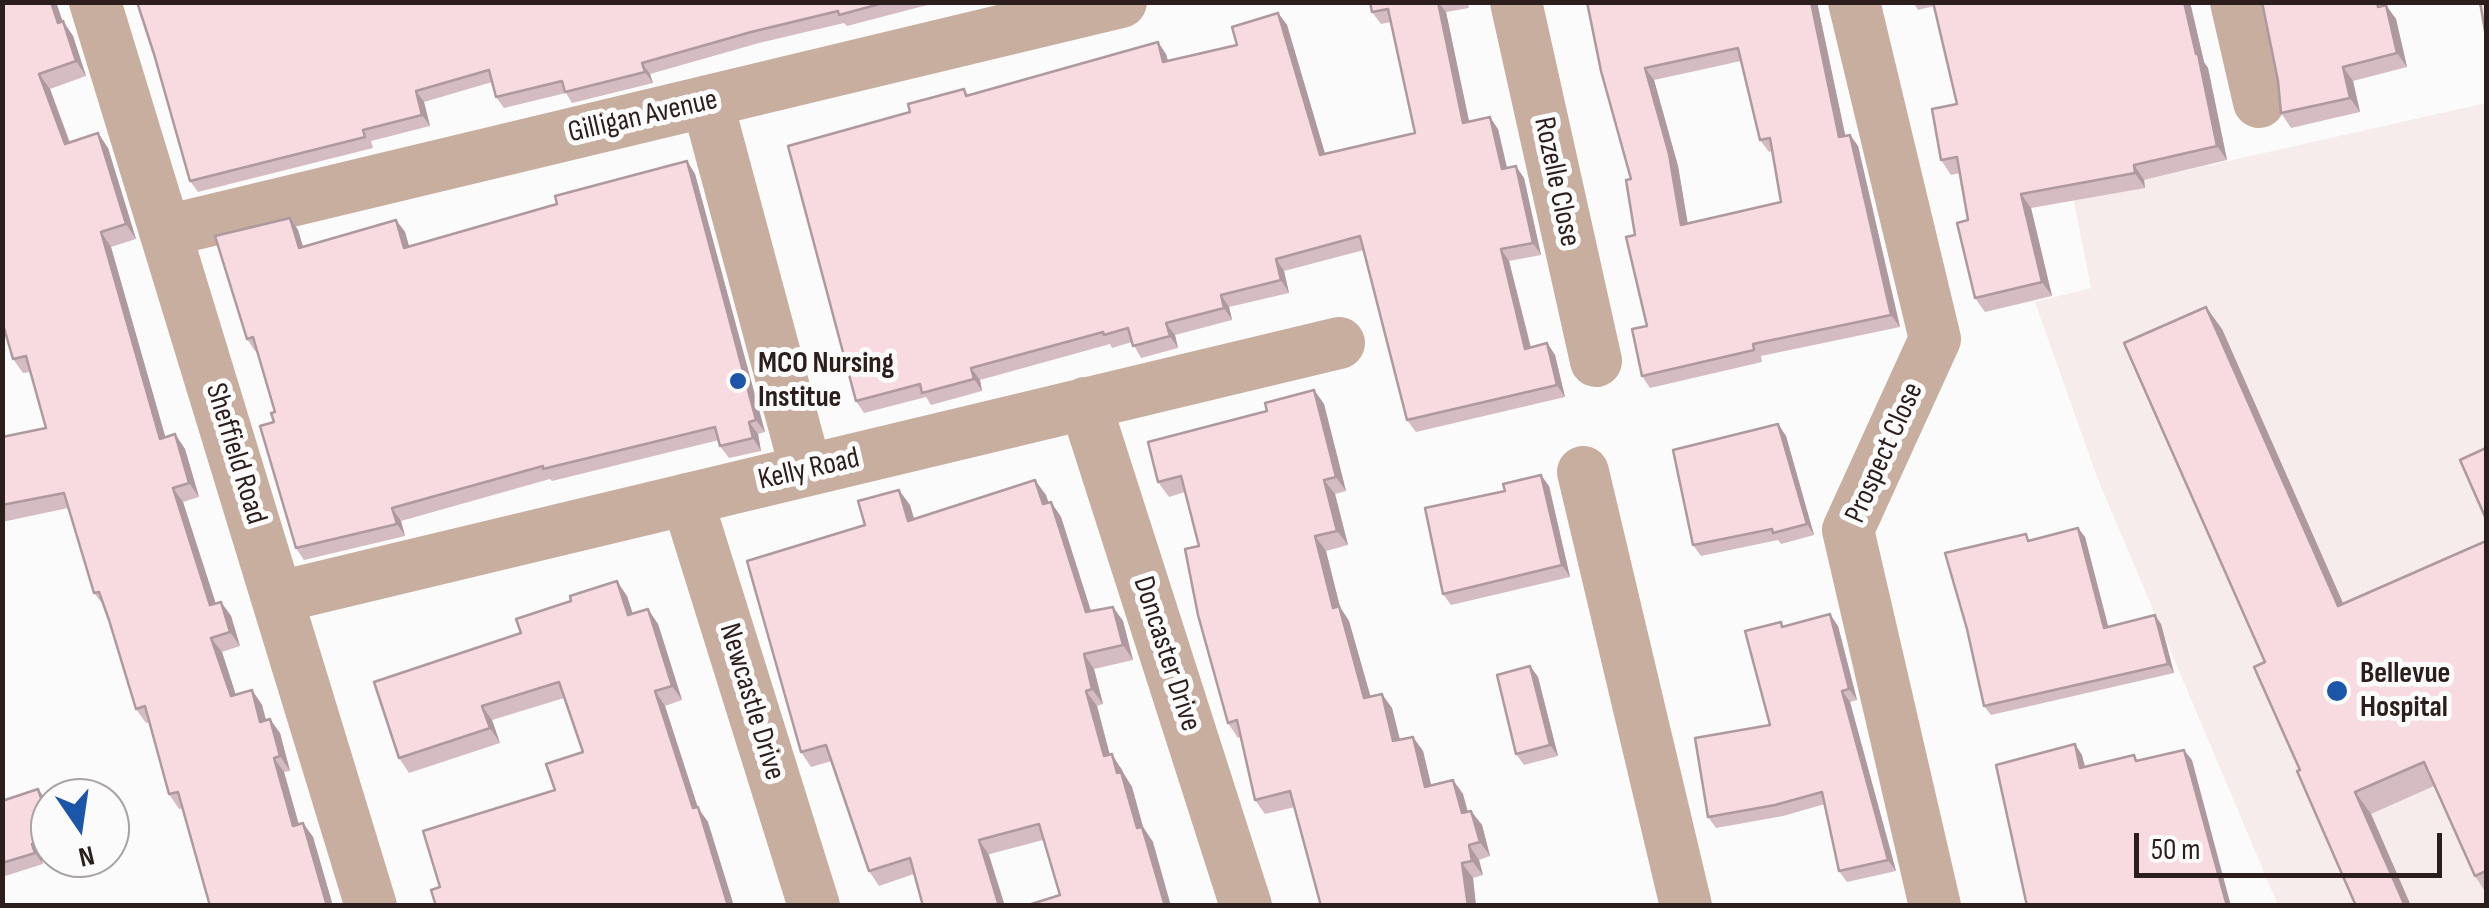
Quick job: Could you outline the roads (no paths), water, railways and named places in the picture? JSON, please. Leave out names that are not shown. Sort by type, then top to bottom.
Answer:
[{"type":"street","name":"Sheffield Road","points":[[94,2],[371,906]]},
{"type":"street","name":"Gilligan Avenue","points":[[166,231],[708,101],[984,18],[1121,2]]},
{"type":"street","name":"Rozelle Close","points":[[1516,2],[1596,361]]},
{"type":"street","name":"Prospect Close","points":[[1854,2],[1935,339],[1848,530],[1934,906]]},
{"type":"street","points":[[2236,2],[2259,102]]},
{"type":"street","points":[[708,101],[806,470]]},
{"type":"street","name":"Kelly Road","points":[[279,597],[1339,342]]},
{"type":"street","name":"Doncaster Drive","points":[[1085,403],[1246,906]]},
{"type":"street","points":[[1583,472],[1686,906]]},
{"type":"street","name":"Newcastle Drive","points":[[687,498],[814,906]]},
{"type":"place","name":"MCO Nursing Institue","points":[[738,381]]},
{"type":"place","name":"Bellevue Hospital","points":[[2337,691]]}]
